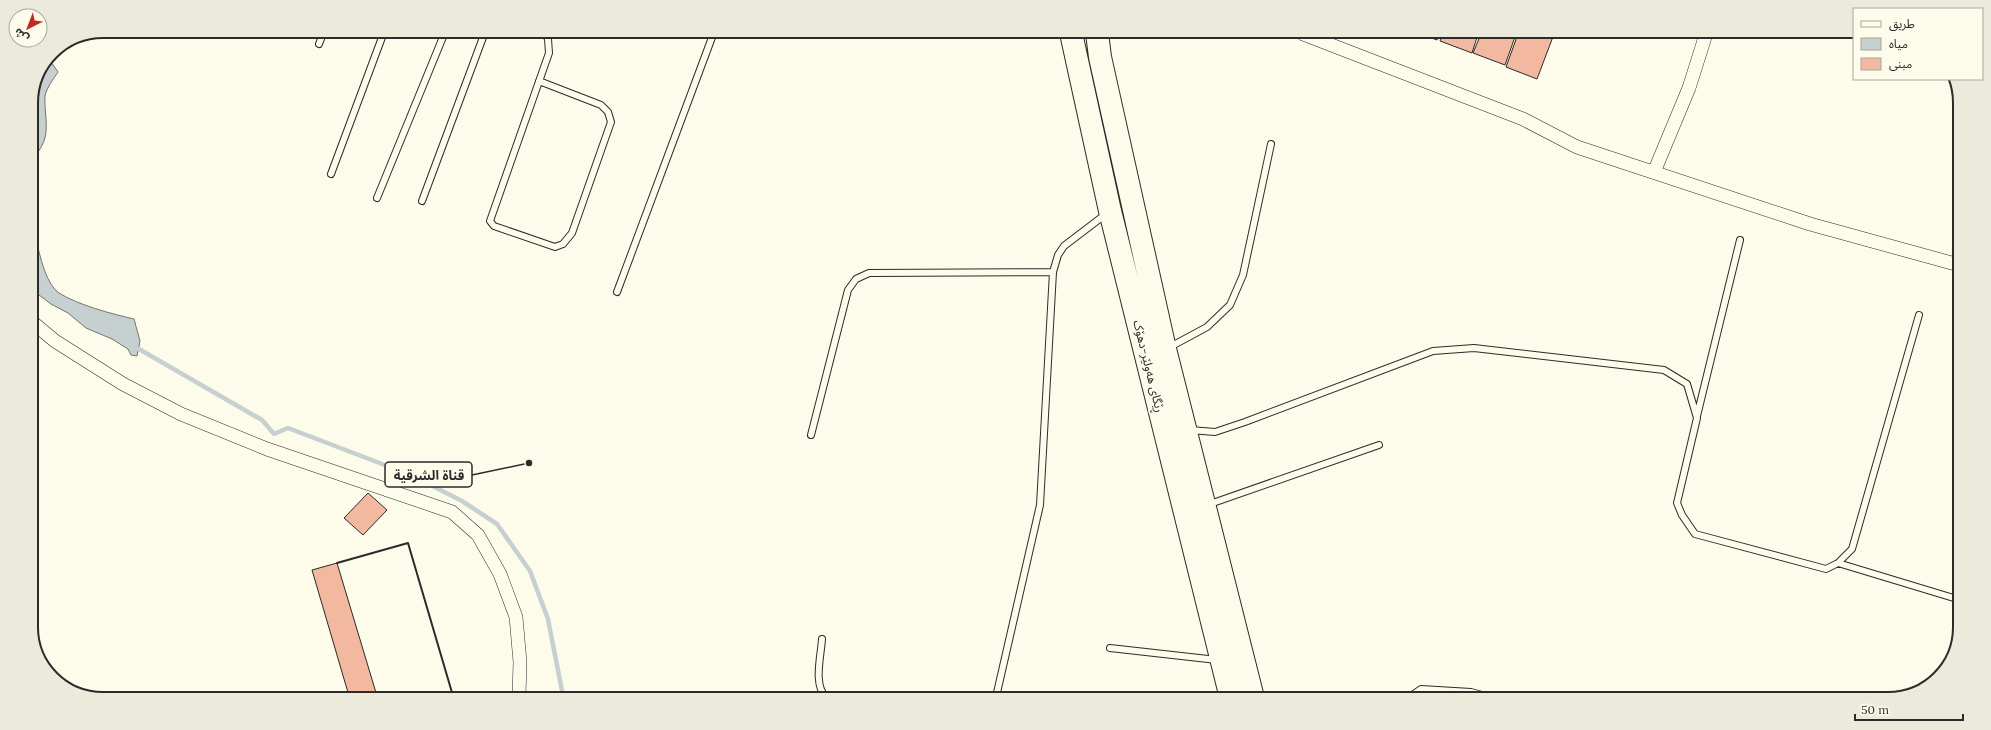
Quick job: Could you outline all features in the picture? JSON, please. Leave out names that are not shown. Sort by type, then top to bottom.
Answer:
[{"type":"highway","name":"ڕێگای هەولێر-دهۆک","points":[[1071,38],[1110,211],[1230,692]]},
{"type":"highway","name":"ڕێگای هەولێر-دهۆک","points":[[1097,38],[1184,430],[1251,692]]},
{"type":"street","points":[[1313,38],[1523,119],[1577,147],[1810,224],[1953,263]]},
{"type":"street","points":[[1654,172],[1689,88],[1705,38]]},
{"type":"street","points":[[38,327],[55,341],[123,384],[181,414],[267,450],[452,512],[478,536],[500,574],[516,617],[520,662],[519,692]]},
{"type":"lane","points":[[319,44],[322,38]]},
{"type":"lane","points":[[330,174],[382,38]]},
{"type":"lane","points":[[377,198],[443,38]]},
{"type":"lane","points":[[422,201],[483,38]]},
{"type":"lane","points":[[539,81],[601,105],[608,112],[611,122],[572,233],[563,244],[555,247],[494,226],[490,221],[539,81],[549,53],[547,38]]},
{"type":"lane","points":[[617,292],[712,38]]},
{"type":"lane","points":[[1165,349],[1206,327],[1230,305],[1244,275],[1271,144]]},
{"type":"lane","points":[[997,692],[1040,505],[1053,272],[1058,255],[1064,246],[1110,211]]},
{"type":"lane","points":[[1740,240],[1696,418],[1677,503],[1682,515],[1695,534],[1826,569],[1838,563],[1852,549],[1919,315]]},
{"type":"lane","points":[[811,435],[848,290],[856,278],[869,273],[1053,272]]},
{"type":"lane","points":[[1184,430],[1215,432],[1433,351],[1474,348],[1664,370],[1687,384],[1696,418]]},
{"type":"lane","points":[[1204,506],[1379,445]]},
{"type":"lane","points":[[1838,563],[1953,598]]},
{"type":"lane","points":[[820,692],[819,682],[822,639]]},
{"type":"lane","points":[[1110,648],[1222,661]]},
{"type":"lane","points":[[1418,692],[1421,690],[1471,692]]},
{"type":"water","points":[[52,63],[58,72],[50,84],[45,96],[45,136],[43,144],[38,153],[39,91],[43,78]]},
{"type":"water","points":[[38,247],[44,270],[51,284],[59,293],[85,305],[134,319],[140,341],[137,356],[131,355],[128,349],[112,339],[86,328],[68,313],[51,304],[38,294]]},
{"type":"building","points":[[1441,38],[1477,38],[1472,53],[1440,41]]},
{"type":"building","points":[[1479,38],[1515,38],[1505,65],[1473,53]]},
{"type":"building","points":[[1517,38],[1552,38],[1537,79],[1506,67]]},
{"type":"building","points":[[368,493],[387,510],[363,535],[344,518]]},
{"type":"building","points":[[337,563],[376,692],[348,692],[312,570]]},
{"type":"waterway","points":[[139,349],[262,420],[274,434],[288,428],[411,475],[462,501],[497,524],[530,571],[548,619],[562,692]]},
{"type":"wall","points":[[337,563],[408,543],[452,692]]},
{"type":"place","name":"قناة الشرقية","points":[[529,463]]}]
